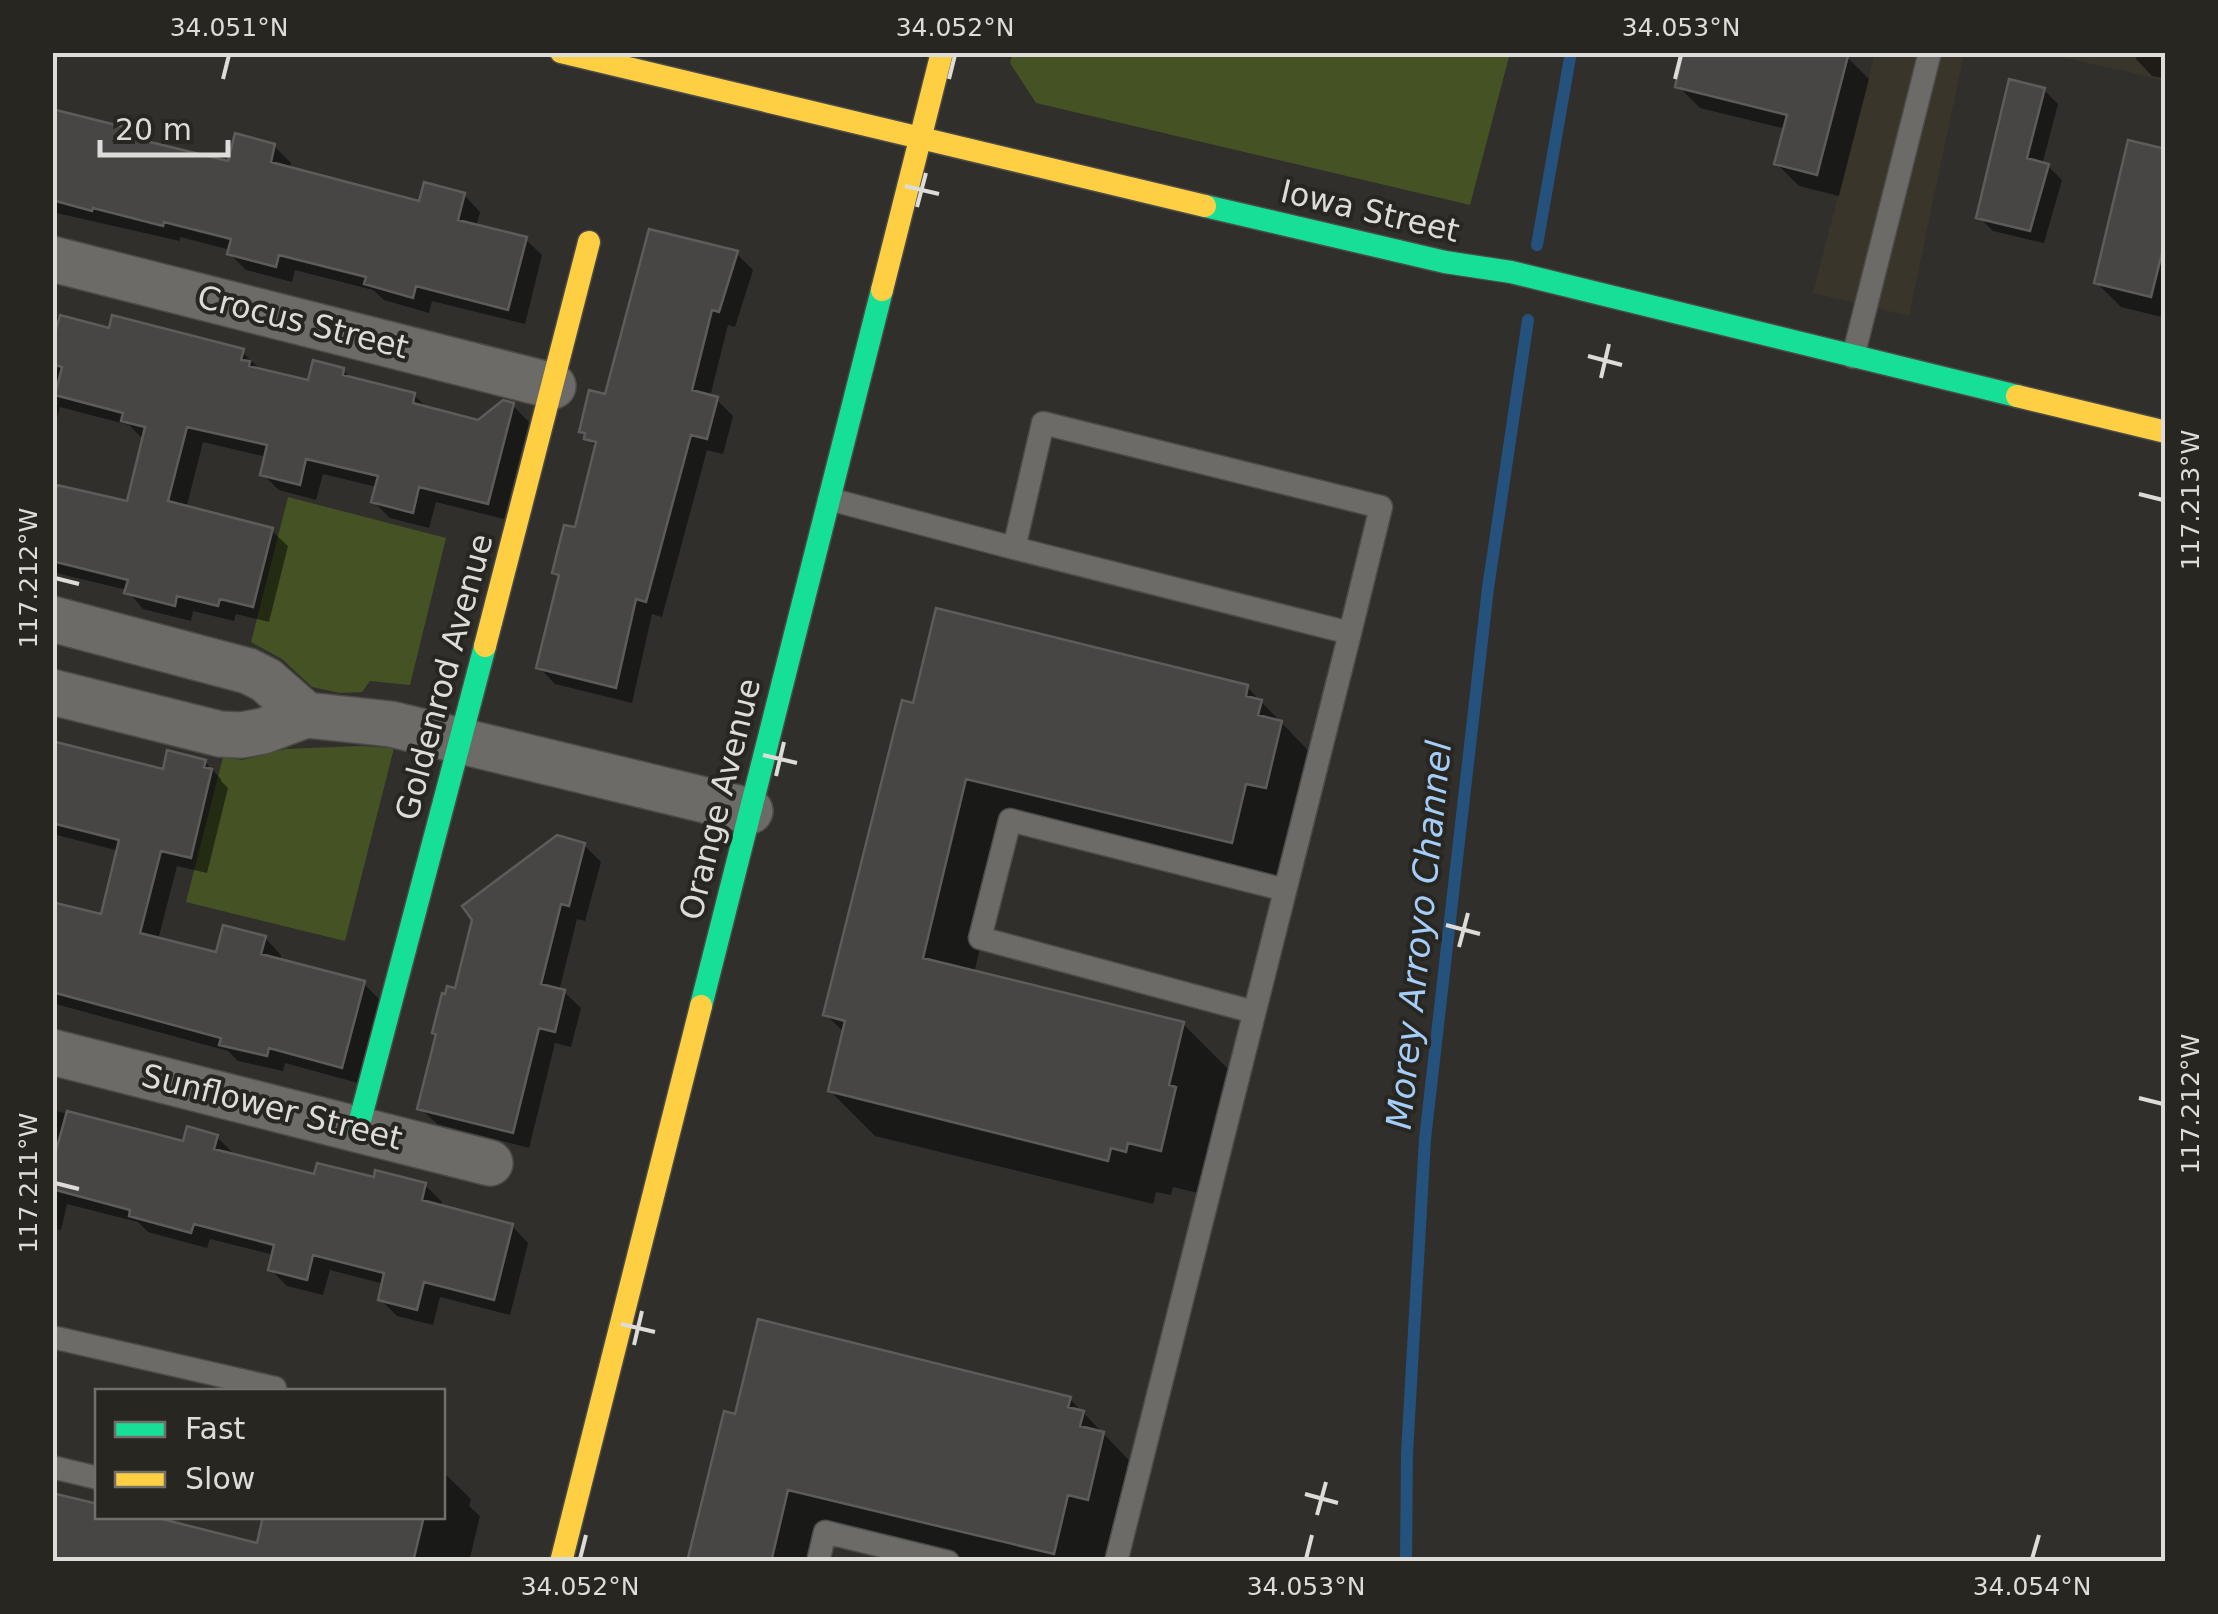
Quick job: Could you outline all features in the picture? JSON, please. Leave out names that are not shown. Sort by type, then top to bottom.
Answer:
[{"type":"street","name":"Iowa Street","points":[[561,52],[1444,262],[1511,272],[2166,432]]},
{"type":"street","name":"Orange Avenue","points":[[561,1562],[942,52]]},
{"type":"street","name":"Goldenrod Avenue","points":[[358,1128],[589,242]]},
{"type":"street","name":"Crocus Street","points":[[52,259],[553,386]]},
{"type":"street","points":[[52,618],[248,671],[266,680],[306,716]]},
{"type":"street","points":[[52,692],[220,734],[263,731],[306,716],[391,724],[750,811]]},
{"type":"street","name":"Sunflower Street","points":[[52,1052],[490,1162]]},
{"type":"lane","points":[[1853,357],[1930,52]]},
{"type":"lane","points":[[1014,548],[1043,424],[1382,507],[1116,1562]]},
{"type":"lane","points":[[828,499],[1350,633]]},
{"type":"lane","points":[[1254,1012],[980,938],[997,870],[1010,820],[1285,890]]},
{"type":"lane","points":[[52,1337],[275,1389]]},
{"type":"lane","points":[[52,1467],[95,1477]]},
{"type":"lane","points":[[818,1562],[825,1532],[948,1562]]},
{"type":"shaded area","points":[[1875,53],[1964,53],[1909,316],[1813,293]]},
{"type":"shaded area","points":[[2043,53],[2165,53],[2165,81],[2133,73]]},
{"type":"green space","points":[[1013,52],[1510,53],[1470,205],[1036,103],[1010,63]]},
{"type":"green space","points":[[288,497],[446,538],[410,685],[370,681],[362,692],[340,693],[312,687],[282,659],[251,642]]},
{"type":"green space","points":[[394,748],[345,941],[186,902],[223,757],[242,760],[286,749]]},
{"type":"building","points":[[1683,52],[1849,52],[1817,175],[1774,164],[1787,115],[1675,87]]},
{"type":"building","points":[[2009,79],[2045,88],[2027,158],[2049,164],[2030,231],[1976,218]]},
{"type":"building","points":[[52,109],[148,133],[146,141],[228,161],[235,133],[275,144],[271,162],[419,201],[424,182],[465,193],[458,220],[527,237],[508,310],[416,286],[413,298],[364,284],[366,277],[279,255],[276,267],[227,254],[231,239],[52,200]]},
{"type":"building","points":[[2128,140],[2166,149],[2166,237],[2151,297],[2094,283]]},
{"type":"building","points":[[649,229],[738,251],[719,312],[712,310],[692,390],[718,397],[707,439],[691,435],[646,602],[636,599],[616,688],[536,668],[559,575],[552,573],[564,525],[575,527],[596,442],[584,439],[585,433],[579,432],[589,390],[605,394]]},
{"type":"building","points":[[60,315],[109,328],[112,315],[244,349],[241,360],[250,361],[249,366],[308,380],[313,360],[344,368],[343,375],[415,393],[413,403],[478,420],[503,400],[514,403],[488,504],[419,487],[413,513],[371,502],[378,476],[306,459],[300,485],[260,475],[267,445],[187,427],[168,501],[273,528],[253,607],[220,599],[218,606],[177,596],[175,606],[124,593],[128,580],[52,561],[52,506],[57,485],[127,501],[145,427],[121,421],[123,413],[55,395],[62,367],[52,364],[52,345]]},
{"type":"building","points":[[936,608],[1248,685],[1246,696],[1262,700],[1258,715],[1282,721],[1266,788],[1246,784],[1232,843],[966,779],[923,958],[1184,1022],[1169,1085],[1176,1087],[1161,1151],[1128,1143],[1126,1152],[1111,1148],[1108,1161],[828,1091],[845,1021],[823,1015],[902,700],[913,703]]},
{"type":"building","points":[[52,741],[163,769],[167,750],[206,760],[204,767],[212,769],[191,858],[161,851],[140,933],[216,952],[223,925],[266,936],[261,954],[365,981],[342,1068],[269,1048],[267,1056],[219,1045],[221,1038],[52,992],[52,902],[101,914],[119,840],[52,823]]},
{"type":"building","points":[[557,835],[585,843],[569,906],[561,904],[541,984],[565,990],[555,1032],[539,1028],[513,1133],[417,1109],[442,993],[445,994],[447,986],[455,988],[472,920],[462,906]]},
{"type":"building","points":[[67,1111],[183,1141],[187,1126],[218,1135],[214,1149],[314,1174],[317,1163],[374,1177],[375,1170],[426,1183],[422,1200],[513,1224],[494,1300],[424,1282],[417,1310],[378,1300],[384,1273],[313,1255],[307,1280],[268,1270],[274,1245],[194,1224],[191,1233],[129,1216],[130,1210],[52,1189],[52,1165]]},
{"type":"building","points":[[758,1319],[1071,1397],[1068,1407],[1084,1411],[1080,1426],[1104,1432],[1088,1500],[1068,1495],[1054,1554],[788,1490],[771,1562],[687,1562],[724,1411],[735,1414]]},
{"type":"building","points":[[52,1493],[95,1503],[95,1519],[162,1519],[257,1543],[262,1519],[423,1519],[413,1562],[52,1562]]},
{"type":"waterway","name":"Morey Arroyo Channel","points":[[1537,245],[1571,52]]},
{"type":"waterway","name":"Morey Arroyo Channel","points":[[1406,1562],[1407,1453],[1425,1139],[1488,588],[1528,320]]},
{"type":"traffic: fast","points":[[1205,206],[1445,262],[1511,272],[2017,396]]},
{"type":"traffic: fast","points":[[701,1006],[882,290]]},
{"type":"traffic: fast","points":[[358,1128],[485,646]]},
{"type":"traffic: slow","points":[[561,52],[1205,206]]},
{"type":"traffic: slow","points":[[882,290],[942,52]]},
{"type":"traffic: slow","points":[[485,646],[589,242]]},
{"type":"traffic: slow","points":[[2017,396],[2166,432]]},
{"type":"traffic: slow","points":[[561,1562],[701,1006]]}]
